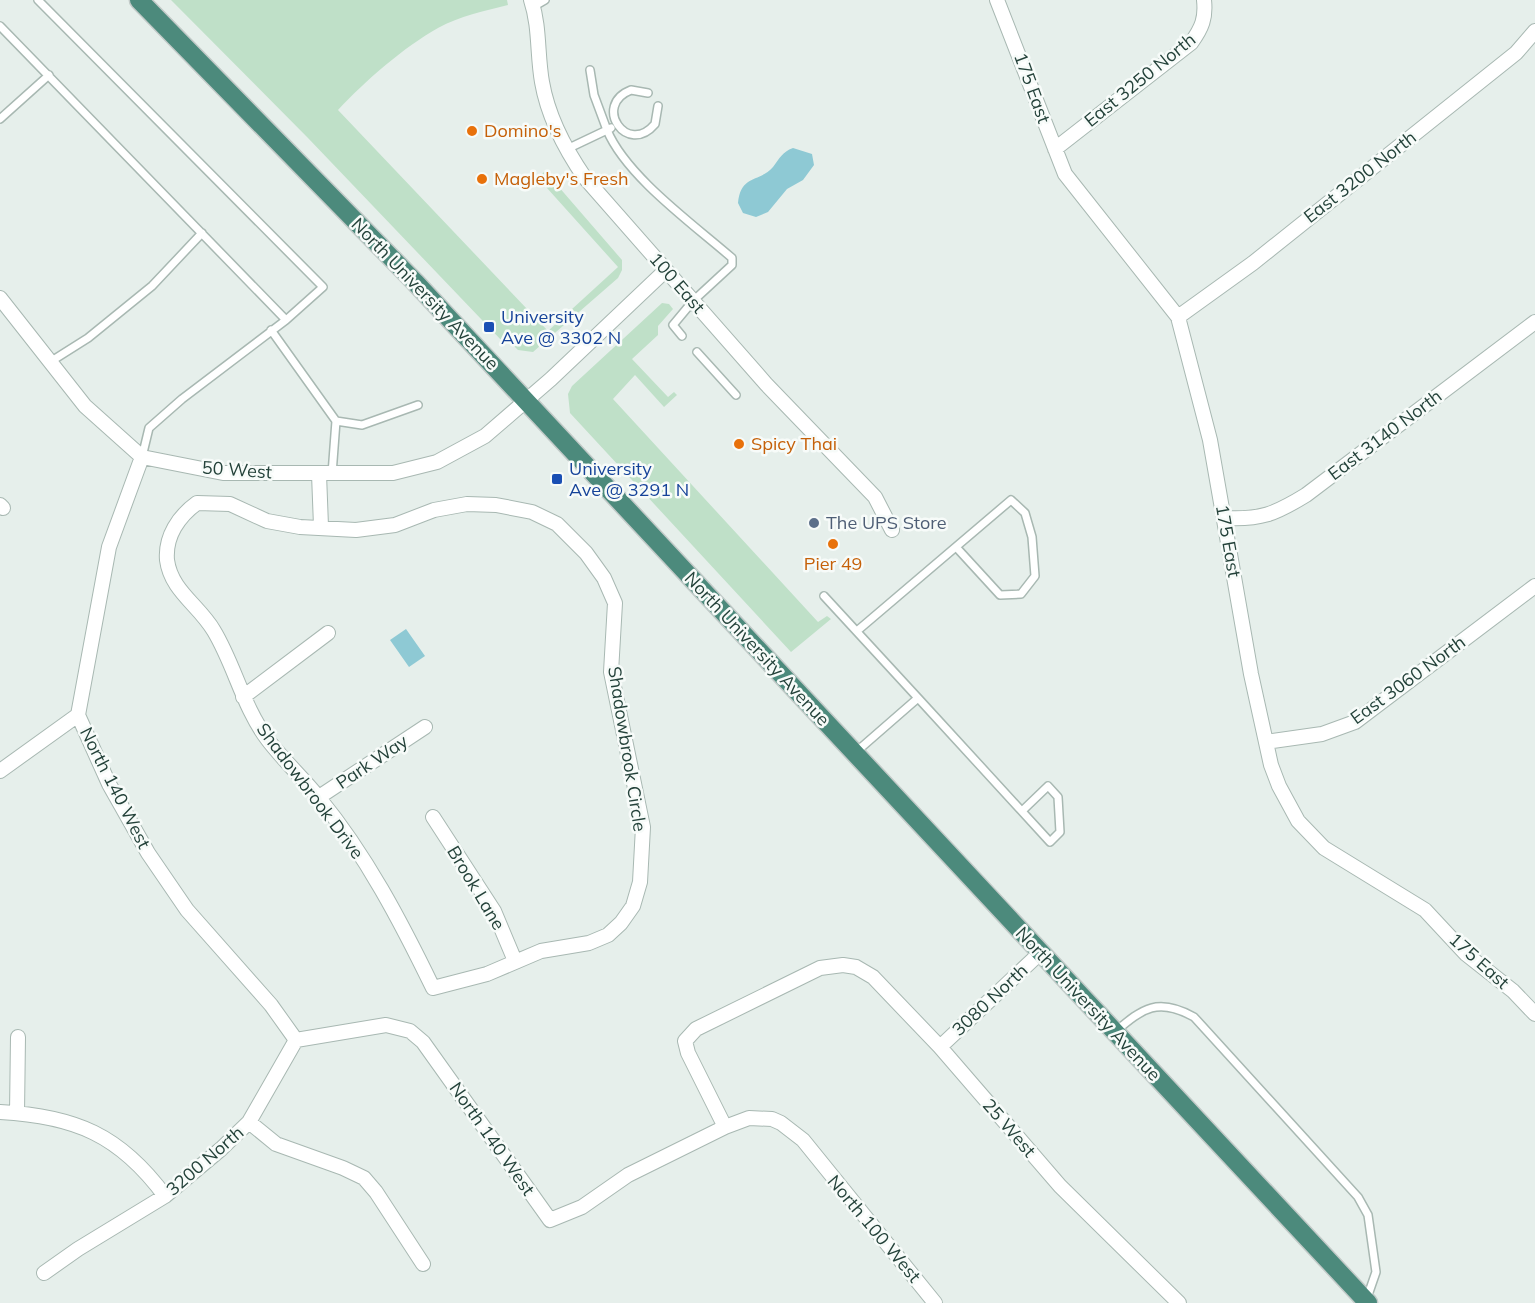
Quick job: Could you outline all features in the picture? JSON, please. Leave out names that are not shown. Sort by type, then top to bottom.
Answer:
[{"type":"highway","name":"North University Avenue","points":[[139,0],[402,268],[1366,1302]]},
{"type":"street","name":"175 East","points":[[997,0],[1065,174],[1178,316],[1210,441],[1251,674],[1271,765],[1279,786],[1298,821],[1323,848],[1425,910],[1466,954],[1513,991],[1535,1014]]},
{"type":"street","name":"East 3250 North","points":[[1055,149],[1191,43],[1203,22],[1204,0]]},
{"type":"street","name":"100 East","points":[[536,2],[542,83],[556,127],[566,149],[585,178],[766,384],[875,497],[892,530]]},
{"type":"street","name":"East 3200 North","points":[[1178,316],[1253,263],[1498,68],[1516,53],[1535,30]]},
{"type":"street","name":"50 West","points":[[142,457],[223,473],[393,473],[437,462],[484,436],[666,270]]},
{"type":"street","points":[[0,298],[85,406],[142,457]]},
{"type":"street","name":"East 3140 North","points":[[1224,518],[1252,519],[1277,513],[1306,495],[1535,322]]},
{"type":"street","name":"North 140 West","points":[[142,457],[109,547],[78,715],[109,784],[148,853],[188,910],[271,1005],[296,1041],[386,1025],[410,1031],[423,1042],[550,1220]]},
{"type":"street","points":[[321,526],[325,474]]},
{"type":"street","name":"Shadowbrook Drive","points":[[321,526],[300,526],[267,521],[230,504],[197,503],[183,514],[169,537],[167,559],[173,582],[212,627],[223,647],[243,697],[267,739],[319,797],[399,919],[433,988]]},
{"type":"street","name":"Shadowbrook Circle","points":[[321,526],[356,530],[395,525],[434,510],[467,504],[496,505],[531,512],[557,524],[586,553],[604,578],[615,603],[611,672],[643,827],[640,882],[633,906],[621,923],[608,935],[589,943],[558,946],[486,974],[433,988]]},
{"type":"street","name":"East 3060 North","points":[[1266,742],[1322,734],[1355,722],[1535,585]]},
{"type":"street","points":[[243,697],[328,633]]},
{"type":"street","points":[[0,771],[78,715]]},
{"type":"street","name":"Park Way","points":[[319,797],[425,727]]},
{"type":"street","name":"Brook Lane","points":[[433,817],[494,911],[515,962]]},
{"type":"street","name":"3080 North","points":[[940,1047],[1040,953]]},
{"type":"street","name":"25 West","points":[[725,1127],[688,1053],[685,1041],[696,1029],[820,968],[834,964],[856,967],[873,977],[940,1047],[1059,1186],[1179,1303]]},
{"type":"street","points":[[17,1113],[18,1037]]},
{"type":"street","name":"3200 North","points":[[44,1273],[78,1249],[165,1196],[221,1149],[249,1122],[296,1041]]},
{"type":"street","points":[[0,1112],[50,1116],[76,1124],[104,1137],[127,1153],[147,1172],[165,1196]]},
{"type":"street","name":"North 100 West","points":[[550,1220],[582,1207],[628,1175],[725,1127],[749,1118],[772,1119],[794,1130],[935,1303]]},
{"type":"street","points":[[249,1122],[276,1144],[364,1178],[376,1192],[423,1264]]},
{"type":"lane","points":[[38,0],[323,287],[286,320],[149,428],[142,457]]},
{"type":"lane","points":[[0,26],[286,320]]},
{"type":"lane","points":[[590,70],[594,95],[607,130],[622,158],[671,205],[732,258],[732,265],[693,301],[673,325],[682,336]]},
{"type":"lane","points":[[0,119],[48,75]]},
{"type":"lane","points":[[648,93],[631,90],[619,98],[614,111],[617,125],[628,134],[644,133],[655,124],[658,106]]},
{"type":"lane","points":[[566,149],[617,125]]},
{"type":"lane","points":[[50,362],[88,338],[152,286],[202,232]]},
{"type":"lane","points":[[271,330],[336,421],[362,425],[418,405]]},
{"type":"lane","points":[[697,352],[736,395]]},
{"type":"lane","points":[[325,474],[336,421]]},
{"type":"lane","points":[[857,631],[1011,500],[1025,513],[1032,537],[1035,576],[1021,594],[1000,595],[956,547]]},
{"type":"lane","points":[[825,596],[1050,842],[1060,832],[1058,797],[1048,786],[1022,811]]},
{"type":"lane","points":[[854,754],[918,698]]},
{"type":"lane","points":[[1115,1033],[1141,1011],[1153,1006],[1178,1008],[1194,1017],[1359,1197],[1368,1215],[1376,1272],[1366,1302]]},
{"type":"green space","points":[[171,0],[507,0],[508,5],[455,20],[425,36],[385,65],[338,110],[548,331],[618,267],[538,178],[545,171],[622,260],[622,270],[618,278],[533,352],[518,350],[509,341],[503,342],[308,138]]},
{"type":"green space","points":[[662,303],[669,304],[673,309],[658,326],[658,335],[632,359],[668,397],[674,392],[677,395],[664,407],[635,375],[613,399],[818,622],[827,616],[831,619],[791,652],[570,413],[568,394],[572,386]]},
{"type":"water","points":[[793,148],[812,154],[814,165],[803,180],[787,189],[768,212],[756,217],[743,213],[738,203],[743,187],[751,180],[768,172],[784,153]]},
{"type":"water","points":[[406,629],[425,656],[409,667],[390,640]]},
{"type":"place","name":"Domino's","points":[[472,131]]},
{"type":"place","name":"Magleby's Fresh","points":[[482,179]]},
{"type":"place","name":"University Ave @ 3302 N","points":[[489,327]]},
{"type":"place","name":"Spicy Thai","points":[[739,444]]},
{"type":"place","name":"University Ave @ 3291 N","points":[[557,479]]},
{"type":"place","name":"The UPS Store","points":[[814,523]]},
{"type":"place","name":"Pier 49","points":[[833,544]]}]
